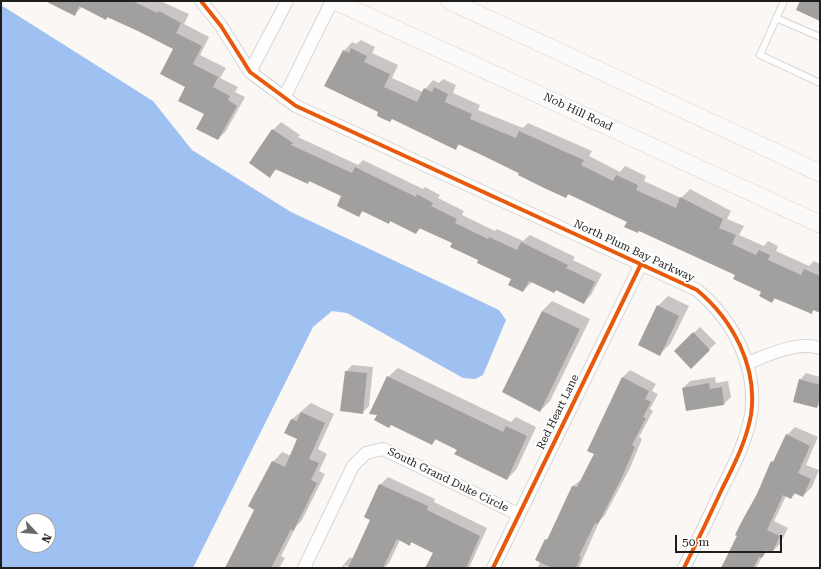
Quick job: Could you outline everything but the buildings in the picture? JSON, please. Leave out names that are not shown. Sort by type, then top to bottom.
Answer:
[{"type":"main road","name":"Nob Hill Road","points":[[335,1],[820,224]]},
{"type":"main road","points":[[450,1],[820,173]]},
{"type":"street","points":[[201,1],[225,32],[250,72]]},
{"type":"street","points":[[250,72],[287,1]]},
{"type":"street","points":[[284,98],[332,1]]},
{"type":"street","name":"North Plum Bay Parkway","points":[[250,72],[296,106],[697,290],[712,303],[727,321],[748,363],[751,392],[751,414],[744,443],[684,568]]},
{"type":"street","name":"Red Heart Lane","points":[[493,568],[641,264]]},
{"type":"street","points":[[748,363],[782,351],[803,347],[820,348]]},
{"type":"street","name":"South Grand Duke Circle","points":[[304,568],[353,466],[366,453],[383,448],[518,514]]},
{"type":"lane","points":[[784,1],[760,55],[820,83]]},
{"type":"lane","points":[[776,18],[820,37]]},
{"type":"water","points":[[1,5],[153,101],[192,150],[291,212],[499,310],[506,320],[483,375],[475,379],[463,378],[347,313],[332,311],[313,327],[193,568],[1,568]]},
{"type":"cycle path","points":[[201,1],[221,26],[250,72],[296,106],[697,290],[722,315],[740,346],[751,379],[751,415],[746,435],[739,453],[684,568]]},
{"type":"cycle path","points":[[493,568],[641,264]]}]
